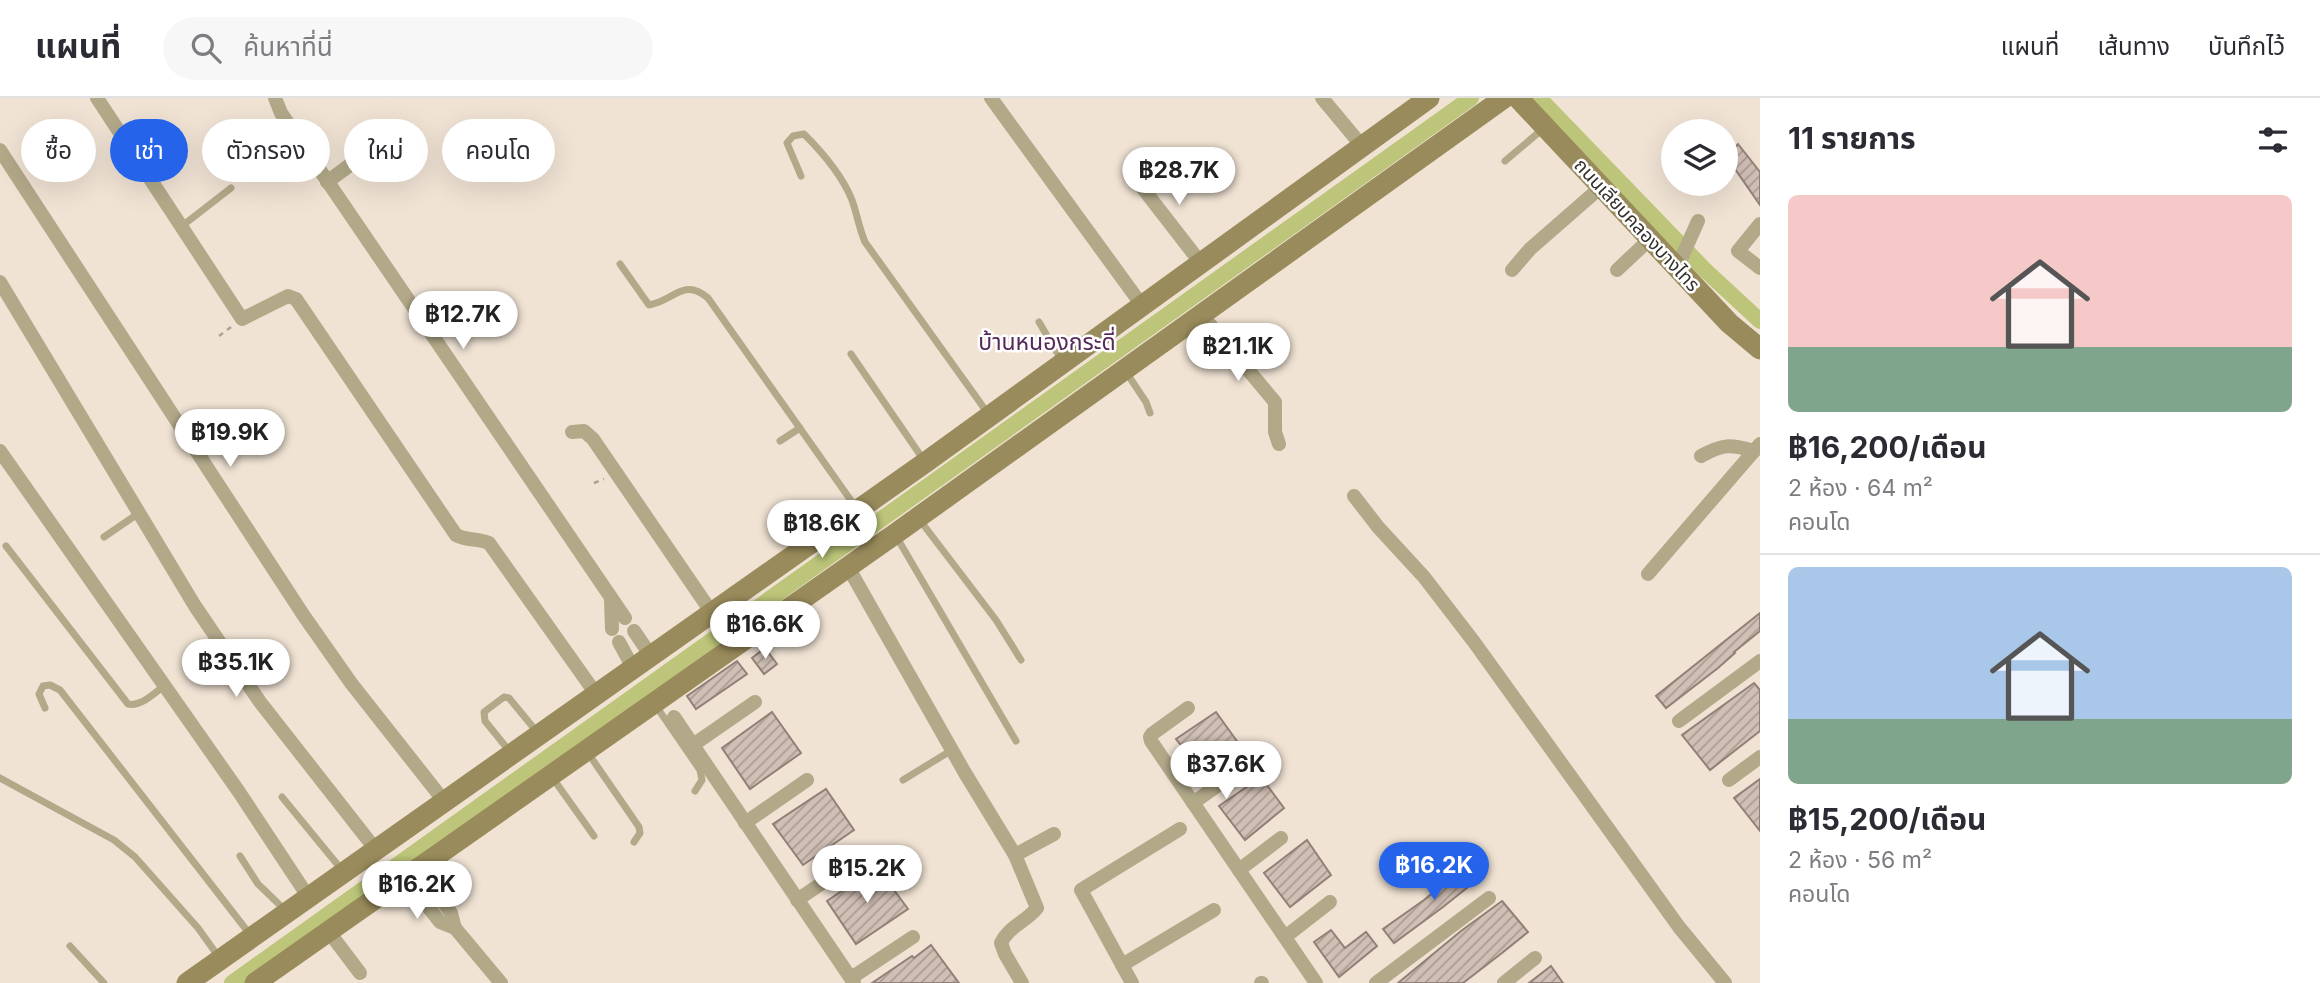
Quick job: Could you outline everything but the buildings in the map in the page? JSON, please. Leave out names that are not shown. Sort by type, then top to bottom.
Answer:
[{"type":"street","points":[[97,98],[242,319],[288,296],[296,299],[456,536],[466,541],[479,539],[489,543],[596,694]]},
{"type":"street","points":[[275,98],[285,119]]},
{"type":"street","points":[[991,98],[1141,304]]},
{"type":"street","points":[[1322,98],[1362,146]]},
{"type":"street","points":[[187,983],[926,462],[1429,98]]},
{"type":"street","points":[[255,983],[895,534],[1504,98]]},
{"type":"street","name":"ถนนเลียบคลองบางไทร","points":[[1518,98],[1650,239],[1678,265],[1729,323],[1760,349]]},
{"type":"street","points":[[0,149],[304,616],[351,683],[444,801]]},
{"type":"street","points":[[1131,173],[1200,262]]},
{"type":"street","points":[[327,182],[625,618]]},
{"type":"street","points":[[1512,270],[1530,249],[1601,187]]},
{"type":"street","points":[[1760,224],[1738,251],[1760,268]]},
{"type":"street","points":[[1678,265],[1696,226]]},
{"type":"street","points":[[1617,270],[1650,239]]},
{"type":"street","points":[[0,282],[195,606],[260,702],[376,850]]},
{"type":"street","points":[[1202,315],[1276,402],[1275,432],[1279,444]]},
{"type":"street","points":[[572,432],[584,431],[593,439],[712,613]]},
{"type":"street","points":[[1701,456],[1720,446],[1757,448]]},
{"type":"street","points":[[1648,574],[1757,448]]},
{"type":"street","points":[[0,452],[239,792],[309,898]]},
{"type":"street","points":[[1354,496],[1378,527],[1424,577],[1474,642],[1679,927],[1725,983]]},
{"type":"street","points":[[848,566],[1015,855],[1037,908],[1030,918],[1013,926],[1001,943],[1022,983]]},
{"type":"street","points":[[611,600],[615,636],[642,662]]},
{"type":"street","points":[[634,631],[642,662]]},
{"type":"street","points":[[1679,722],[1760,661]]},
{"type":"street","points":[[693,745],[755,702]]},
{"type":"street","points":[[1188,708],[1150,737],[1316,983]]},
{"type":"street","points":[[674,717],[852,981],[913,936]]},
{"type":"street","points":[[1729,780],[1760,757]]},
{"type":"street","points":[[1193,803],[1239,770]]},
{"type":"street","points":[[745,823],[807,780]]},
{"type":"street","points":[[1132,983],[1081,890],[1180,829]]},
{"type":"street","points":[[1015,855],[1054,834]]},
{"type":"street","points":[[1239,870],[1281,838]]},
{"type":"street","points":[[797,900],[861,858]]},
{"type":"street","points":[[412,874],[440,922],[455,928],[501,983]]},
{"type":"street","points":[[1376,983],[1489,898]]},
{"type":"street","points":[[1285,937],[1330,902]]},
{"type":"street","points":[[1122,965],[1214,910]]},
{"type":"street","points":[[329,932],[360,973]]},
{"type":"street","points":[[1504,983],[1535,958]]},
{"type":"lane","points":[[1504,161],[1545,127]]},
{"type":"lane","points":[[801,176],[787,143],[793,136],[804,134],[819,149],[840,178],[852,201],[865,242],[989,415]]},
{"type":"lane","points":[[183,226],[231,188]]},
{"type":"lane","points":[[620,264],[649,305],[690,288],[708,298],[857,510]]},
{"type":"lane","points":[[1039,322],[1062,361]]},
{"type":"lane","points":[[851,354],[926,462]]},
{"type":"lane","points":[[1124,371],[1146,402],[1150,414]]},
{"type":"lane","points":[[780,441],[800,428]]},
{"type":"lane","points":[[104,537],[139,513]]},
{"type":"lane","points":[[918,517],[996,621],[1021,660]]},
{"type":"lane","points":[[895,534],[1016,741]]},
{"type":"lane","points":[[6,546],[128,704],[139,704],[164,686]]},
{"type":"lane","points":[[45,708],[39,694],[43,686],[50,685],[60,690],[252,937]]},
{"type":"lane","points":[[512,754],[483,717],[484,712],[504,697],[512,701],[539,734]]},
{"type":"lane","points":[[654,703],[700,770],[702,780],[695,791]]},
{"type":"lane","points":[[903,780],[952,750]]},
{"type":"lane","points":[[587,751],[639,827],[640,833],[634,842]]},
{"type":"lane","points":[[551,776],[594,836]]},
{"type":"lane","points":[[0,778],[114,840],[135,857],[198,928],[220,959]]},
{"type":"lane","points":[[282,797],[344,873]]},
{"type":"lane","points":[[240,856],[258,884],[288,912]]},
{"type":"lane","points":[[70,946],[104,983]]},
{"type":"waterway","points":[[232,983],[1471,98]]},
{"type":"waterway","points":[[1539,98],[1704,269],[1760,321]]},
{"type":"district","name":"บ้านหนองกระดี่","points":[[1047,342]]}]
